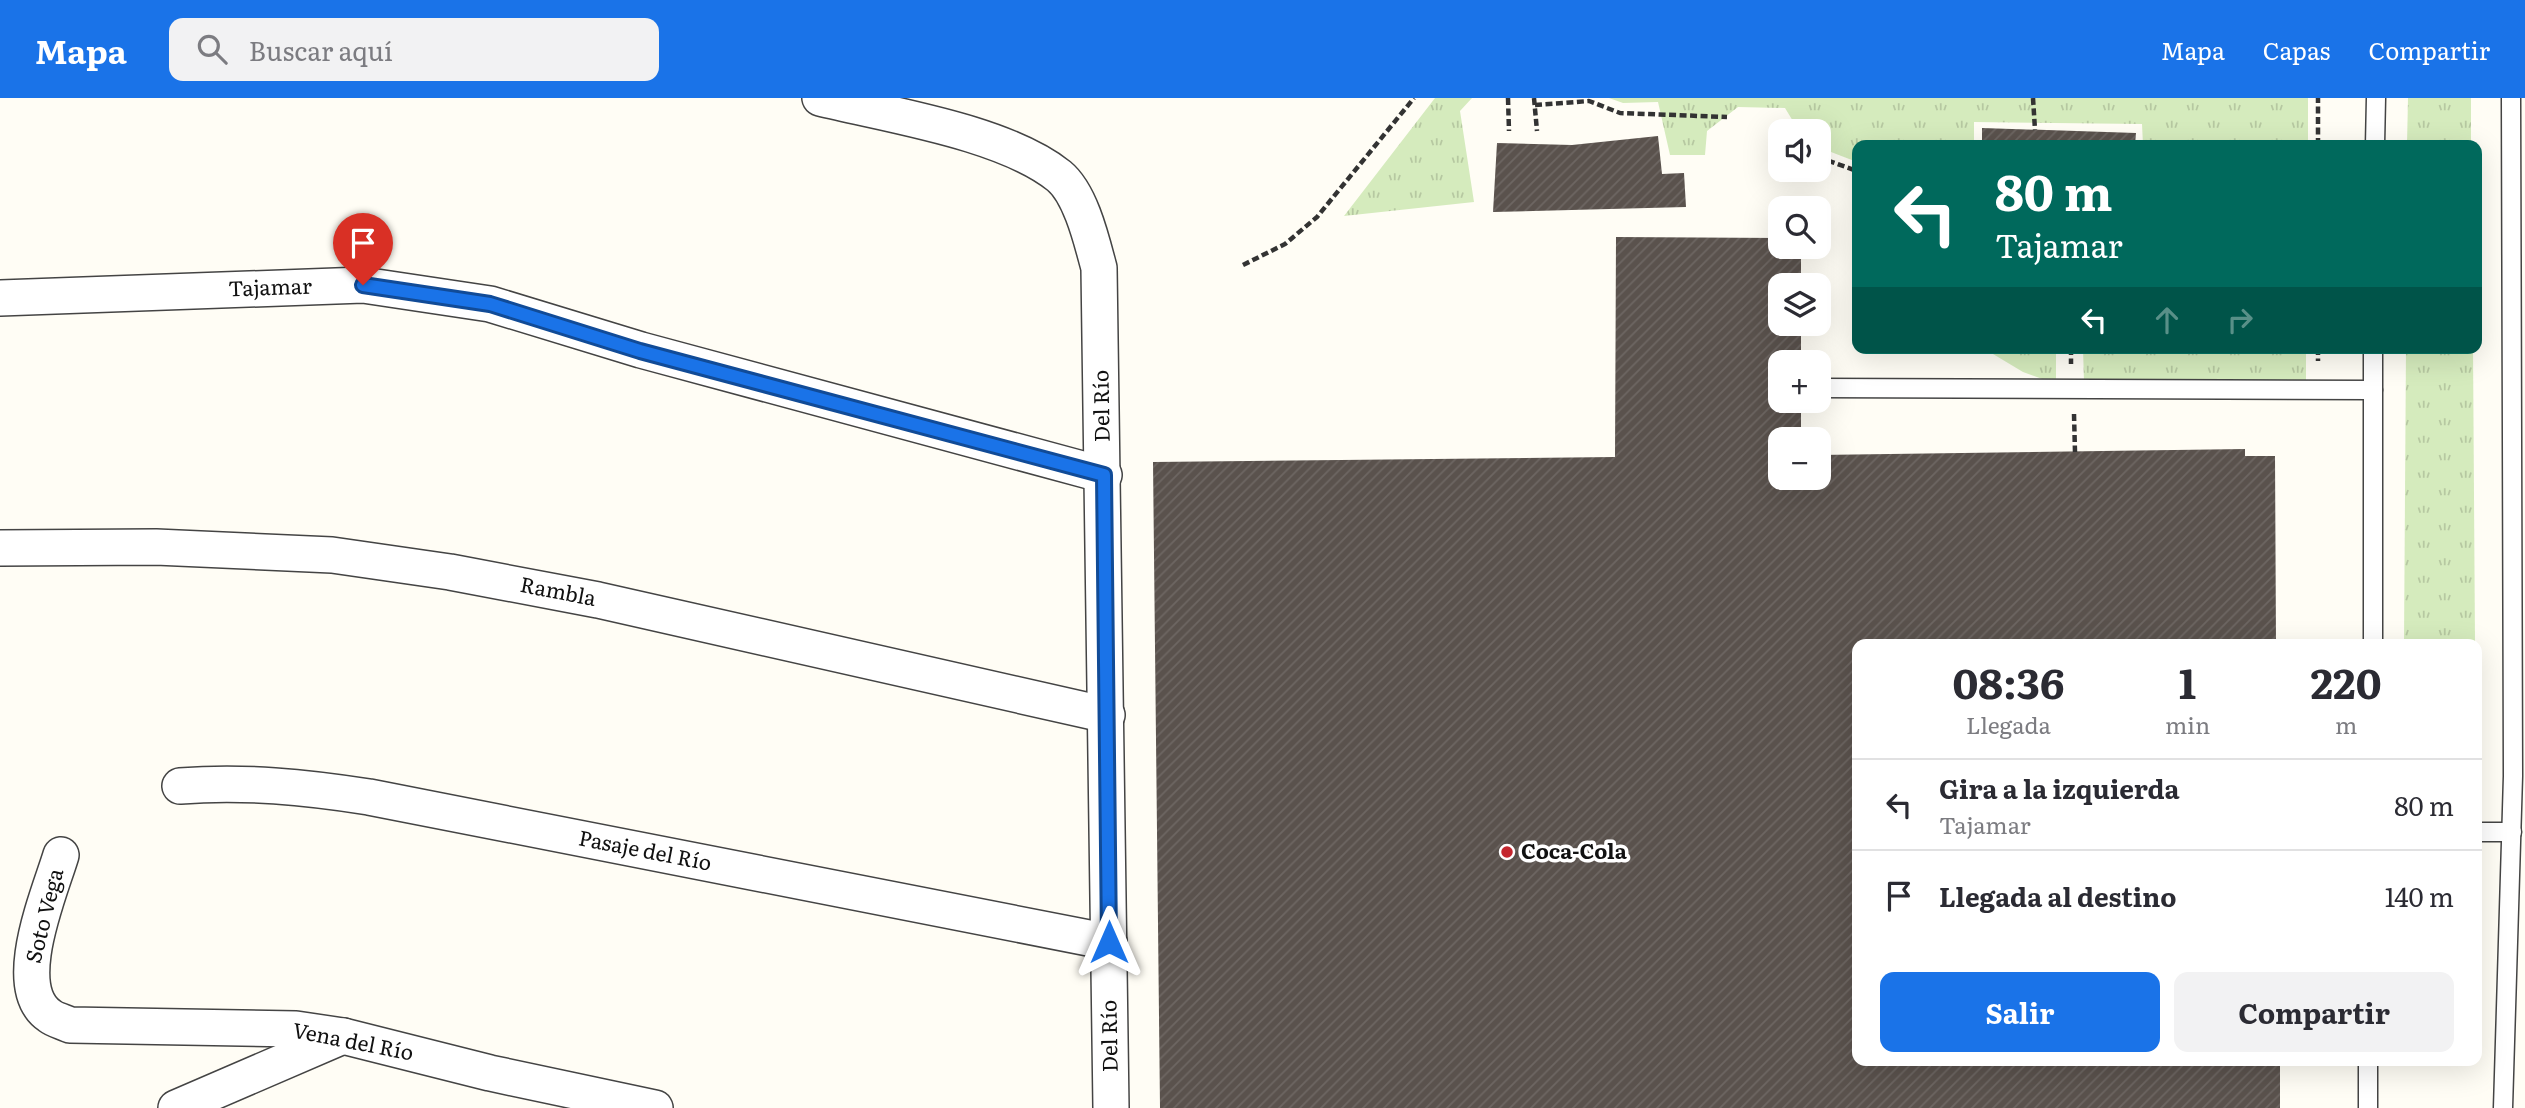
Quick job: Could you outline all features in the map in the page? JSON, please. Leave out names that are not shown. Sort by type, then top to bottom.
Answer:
[{"type":"street","name":"Del Río","points":[[820,98],[1012,149],[1060,177],[1088,223],[1099,268],[1111,1108]]},
{"type":"street","name":"Tajamar","points":[[0,298],[363,285],[490,304],[640,351],[1104,475]]},
{"type":"street","name":"Rambla","points":[[0,548],[156,547],[332,555],[450,572],[598,600],[1107,715]]},
{"type":"street","name":"Pasaje del Río","points":[[180,786],[227,782],[295,786],[369,797],[1109,942]]},
{"type":"street","name":"Soto Vega","points":[[48,1016],[36,996],[30,971],[33,947],[61,855]]},
{"type":"street","name":"Vena del Río","points":[[48,1016],[70,1025],[296,1029],[343,1036],[490,1073],[655,1108]]},
{"type":"street","points":[[176,1108],[343,1036]]},
{"type":"lane","points":[[2375,140],[2376,98]]},
{"type":"lane","points":[[2503,1108],[2512,832],[2511,98]]},
{"type":"lane","points":[[2373,354],[2373,639]]},
{"type":"lane","points":[[1831,388],[2373,390]]},
{"type":"lane","points":[[2482,832],[2512,832]]},
{"type":"lane","points":[[2368,1066],[2368,1108]]},
{"type":"path","points":[[1243,265],[1285,244],[1317,218],[1414,98]]},
{"type":"path","points":[[1508,98],[1509,131]]},
{"type":"path","points":[[1534,98],[1537,131]]},
{"type":"path","points":[[2033,98],[2035,130]]},
{"type":"path","points":[[2318,98],[2318,140]]},
{"type":"path","points":[[1535,106],[1589,101],[1620,113],[1727,117]]},
{"type":"path","points":[[1831,162],[1852,169]]},
{"type":"green space","points":[[1435,98],[1472,98],[1460,111],[1474,202],[1344,216]]},
{"type":"green space","points":[[1609,98],[2308,98],[2308,140],[2143,140],[2142,124],[1974,122],[1974,140],[1852,140],[1852,160],[1831,152],[1831,119],[1792,119],[1785,108],[1738,107],[1707,131],[1705,155],[1670,155],[1658,102],[1623,103]]},
{"type":"green space","points":[[2408,98],[2471,98],[2471,140],[2407,140]]},
{"type":"green space","points":[[1993,354],[2056,354],[2056,384],[2023,372]]},
{"type":"green space","points":[[2083,354],[2306,354],[2306,381],[2084,382]]},
{"type":"green space","points":[[2406,354],[2473,354],[2475,639],[2404,639]]},
{"type":"building","points":[[1982,128],[2136,133],[2135,140],[1982,140]]},
{"type":"building","points":[[1658,136],[1662,174],[1684,173],[1686,207],[1493,212],[1497,143],[1572,145]]},
{"type":"building","name":"Coca-Cola","points":[[1616,237],[1768,238],[1768,259],[1801,259],[1801,273],[1768,273],[1768,336],[1801,336],[1801,350],[1768,350],[1768,413],[1801,413],[1801,427],[1768,427],[1768,490],[1831,490],[1831,455],[2245,449],[2245,456],[2275,456],[2276,639],[1852,639],[1852,1066],[2280,1066],[2280,1108],[1160,1108],[1153,462],[1615,457]]},
{"type":"place","name":"Coca-Cola","points":[[1507,852]]},
{"type":"route","points":[[363,285],[490,304],[640,351],[1104,475],[1109,942]]}]
